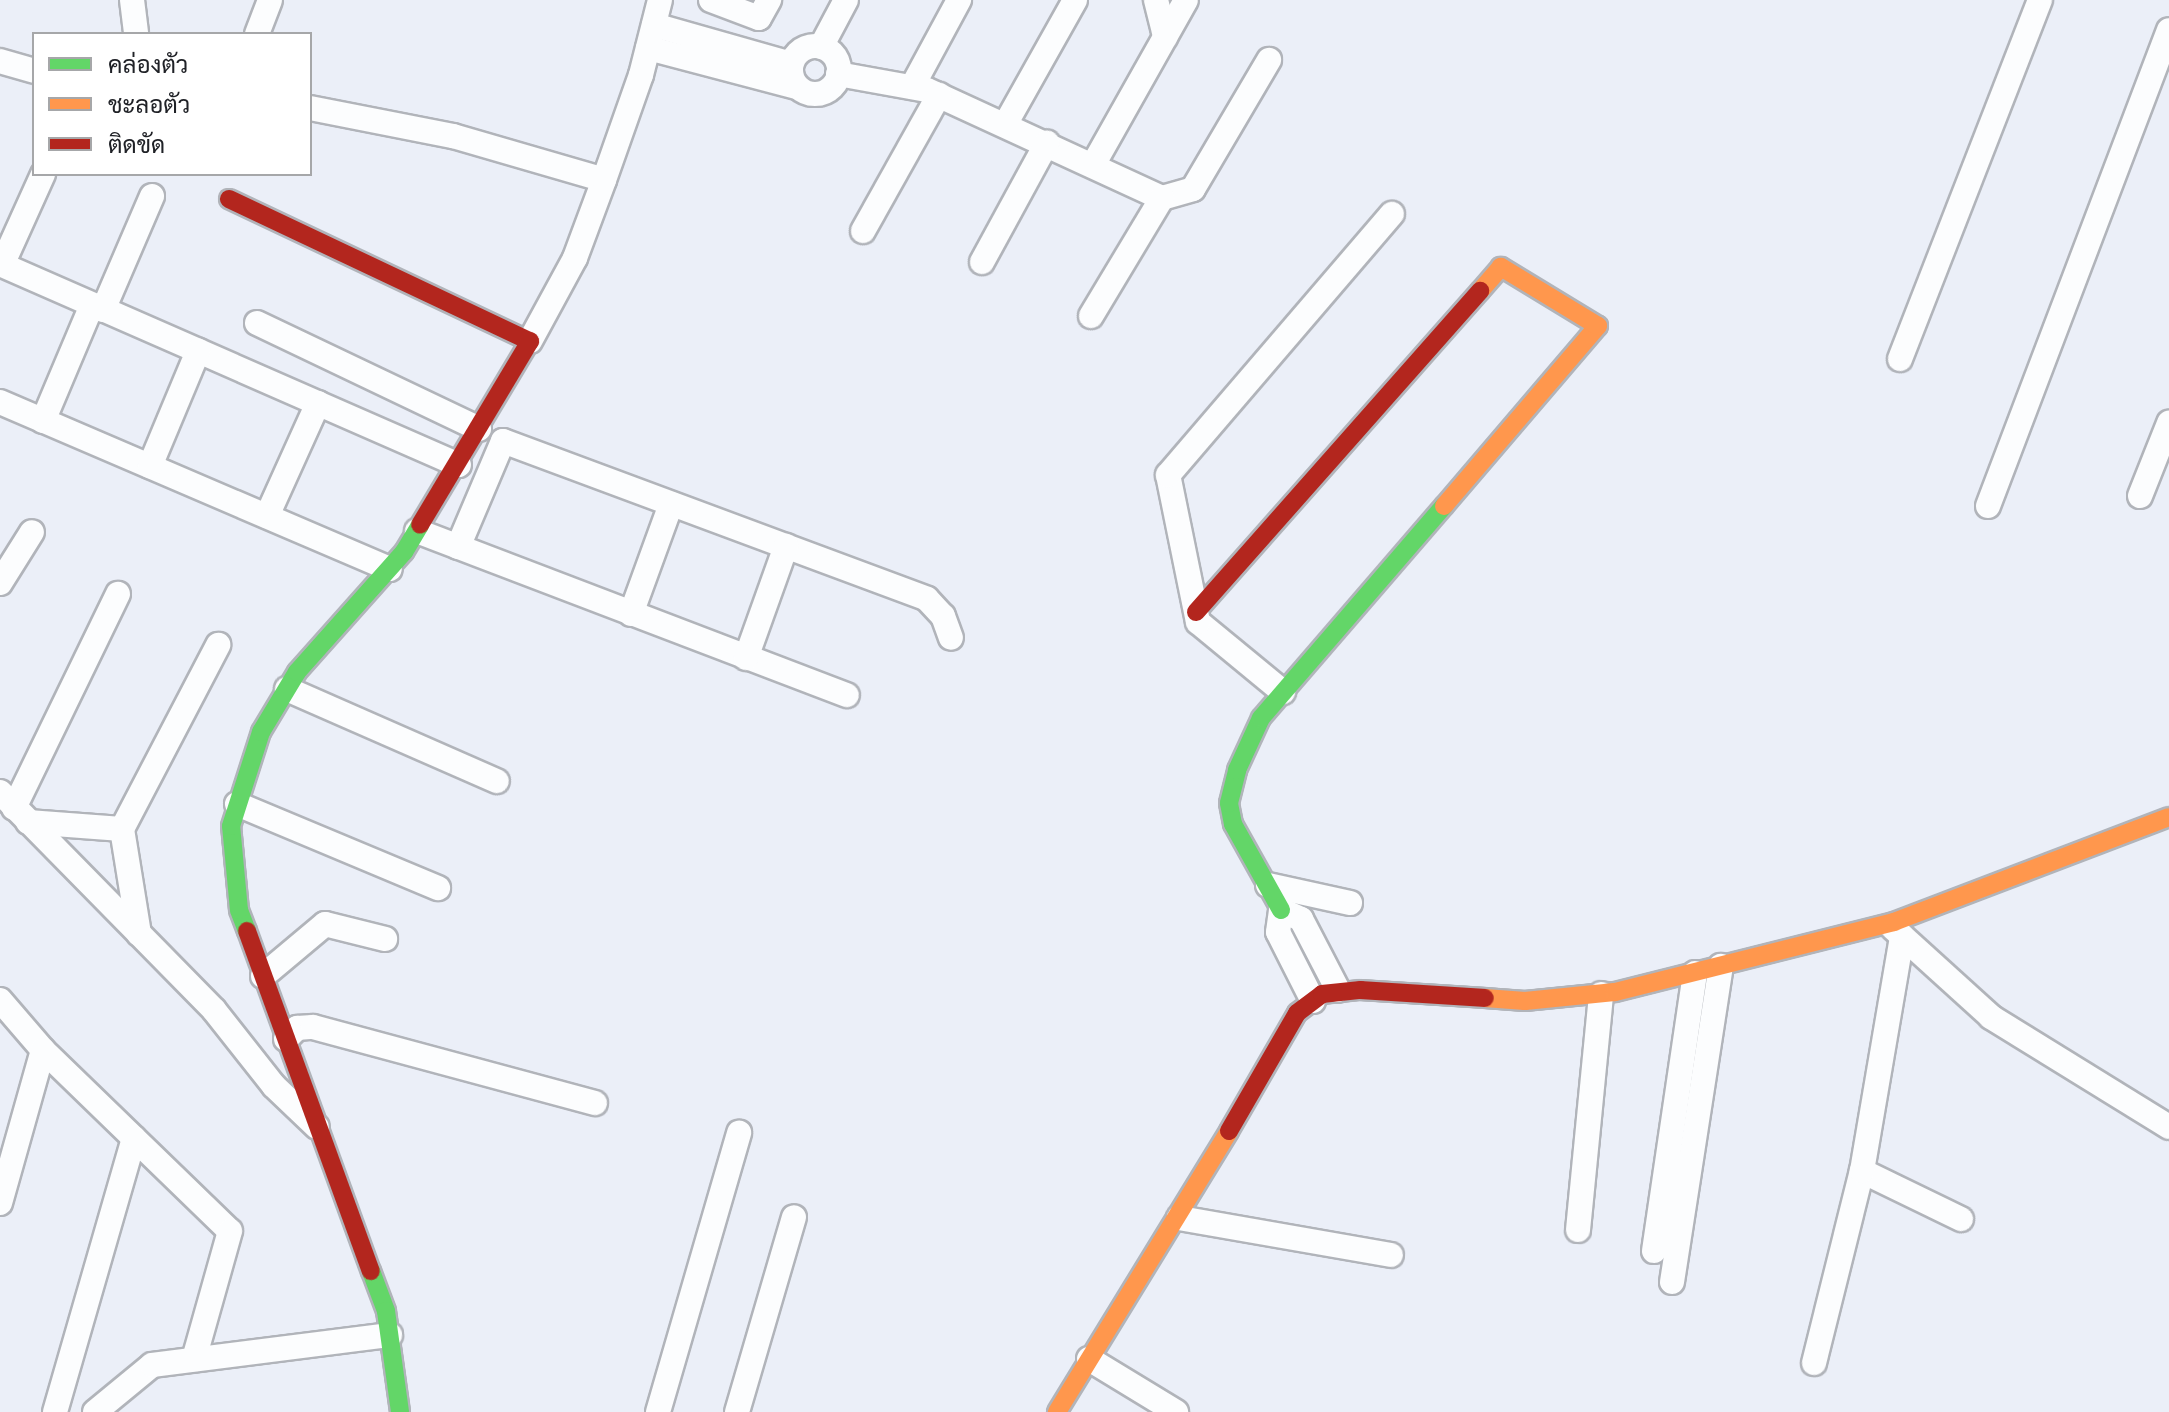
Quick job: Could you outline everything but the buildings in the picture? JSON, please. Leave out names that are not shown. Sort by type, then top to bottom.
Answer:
[{"type":"street","points":[[132,0],[136,32]]},
{"type":"street","points":[[258,32],[270,0]]},
{"type":"street","points":[[400,1412],[386,1311],[263,976],[232,873],[231,826],[261,732],[287,689],[390,569],[417,531],[459,465],[575,258],[604,180],[660,0]]},
{"type":"street","points":[[711,0],[759,18],[769,0]]},
{"type":"street","points":[[821,47],[846,0]]},
{"type":"street","points":[[912,87],[959,0]]},
{"type":"street","points":[[1006,123],[1075,0]]},
{"type":"street","points":[[1156,0],[1165,37]]},
{"type":"street","points":[[1093,165],[1186,0]]},
{"type":"street","points":[[1900,359],[2040,0]]},
{"type":"street","points":[[1988,506],[2169,30]]},
{"type":"street","points":[[651,36],[794,76],[820,94],[838,74]]},
{"type":"street","points":[[794,76],[799,51],[821,47],[834,55],[838,74]]},
{"type":"street","points":[[838,74],[939,95],[1006,123],[1162,198],[1193,189],[1269,60]]},
{"type":"street","points":[[0,61],[32,70]]},
{"type":"street","points":[[863,231],[939,95]]},
{"type":"street","points":[[312,108],[453,136],[604,180]]},
{"type":"street","points":[[982,262],[1047,143]]},
{"type":"street","points":[[42,176],[1,265],[459,465]]},
{"type":"street","points":[[43,421],[152,196]]},
{"type":"street","points":[[1091,316],[1162,198]]},
{"type":"street","points":[[229,199],[530,341]]},
{"type":"street","points":[[1283,692],[1198,622],[1168,475],[1392,214]]},
{"type":"street","points":[[1196,612],[1501,267],[1598,326],[1283,692],[1255,731],[1237,770],[1229,803],[1233,824],[1281,910],[1278,932],[1313,1001]]},
{"type":"street","points":[[257,323],[479,429]]},
{"type":"street","points":[[150,466],[198,351]]},
{"type":"street","points":[[0,402],[390,569]]},
{"type":"street","points":[[267,516],[318,403]]},
{"type":"street","points":[[2140,496],[2169,424]]},
{"type":"street","points":[[458,547],[503,441],[927,599],[943,616],[951,638]]},
{"type":"street","points":[[631,614],[671,504]]},
{"type":"street","points":[[417,531],[847,695]]},
{"type":"street","points":[[0,583],[32,532]]},
{"type":"street","points":[[746,658],[786,546]]},
{"type":"street","points":[[14,807],[118,594]]},
{"type":"street","points":[[139,934],[122,829],[218,645]]},
{"type":"street","points":[[287,689],[497,781]]},
{"type":"street","points":[[237,804],[438,888]]},
{"type":"street","points":[[14,807],[122,829]]},
{"type":"street","points":[[14,807],[139,934],[320,1131]]},
{"type":"street","points":[[1057,1412],[1179,1218],[1297,1013],[1313,1001],[1338,990],[1525,1001],[1601,994],[1895,930],[2169,817]]},
{"type":"street","points":[[1268,885],[1350,903]]},
{"type":"street","points":[[1281,910],[1301,919],[1338,990]]},
{"type":"street","points":[[263,976],[325,924],[385,939]]},
{"type":"street","points":[[1895,930],[1991,1017],[2169,1127]]},
{"type":"street","points":[[1814,1363],[1862,1171],[1895,930]]},
{"type":"street","points":[[1672,1282],[1721,966]]},
{"type":"street","points":[[1654,1251],[1695,973]]},
{"type":"street","points":[[1578,1230],[1601,994]]},
{"type":"street","points":[[0,1000],[43,1050],[230,1231],[194,1359]]},
{"type":"street","points":[[286,1039],[297,1028],[313,1027],[595,1103]]},
{"type":"street","points":[[0,1203],[43,1050]]},
{"type":"street","points":[[658,1412],[739,1133]]},
{"type":"street","points":[[55,1412],[134,1138]]},
{"type":"street","points":[[1862,1171],[1961,1219]]},
{"type":"street","points":[[737,1412],[794,1217]]},
{"type":"street","points":[[1179,1218],[1391,1255]]},
{"type":"street","points":[[95,1412],[140,1370],[194,1359],[390,1335]]},
{"type":"street","points":[[1089,1359],[1176,1412]]},
{"type":"traffic: fast","points":[[1281,910],[1233,824],[1229,803],[1237,770],[1261,718],[1444,506]]},
{"type":"traffic: fast","points":[[247,931],[239,910],[231,826],[261,732],[297,672],[404,552],[420,525]]},
{"type":"traffic: fast","points":[[371,1271],[386,1311],[400,1412]]},
{"type":"traffic: slow","points":[[1444,506],[1598,326],[1501,267],[1480,291]]},
{"type":"traffic: slow","points":[[1485,998],[1525,1001],[1615,992],[1894,922],[2169,817]]},
{"type":"traffic: slow","points":[[1057,1412],[1229,1131]]},
{"type":"traffic: jam","points":[[229,199],[530,341],[420,525]]},
{"type":"traffic: jam","points":[[1196,612],[1480,291]]},
{"type":"traffic: jam","points":[[247,931],[371,1271]]},
{"type":"traffic: jam","points":[[1229,1131],[1297,1013],[1322,994],[1361,990],[1485,998]]}]
